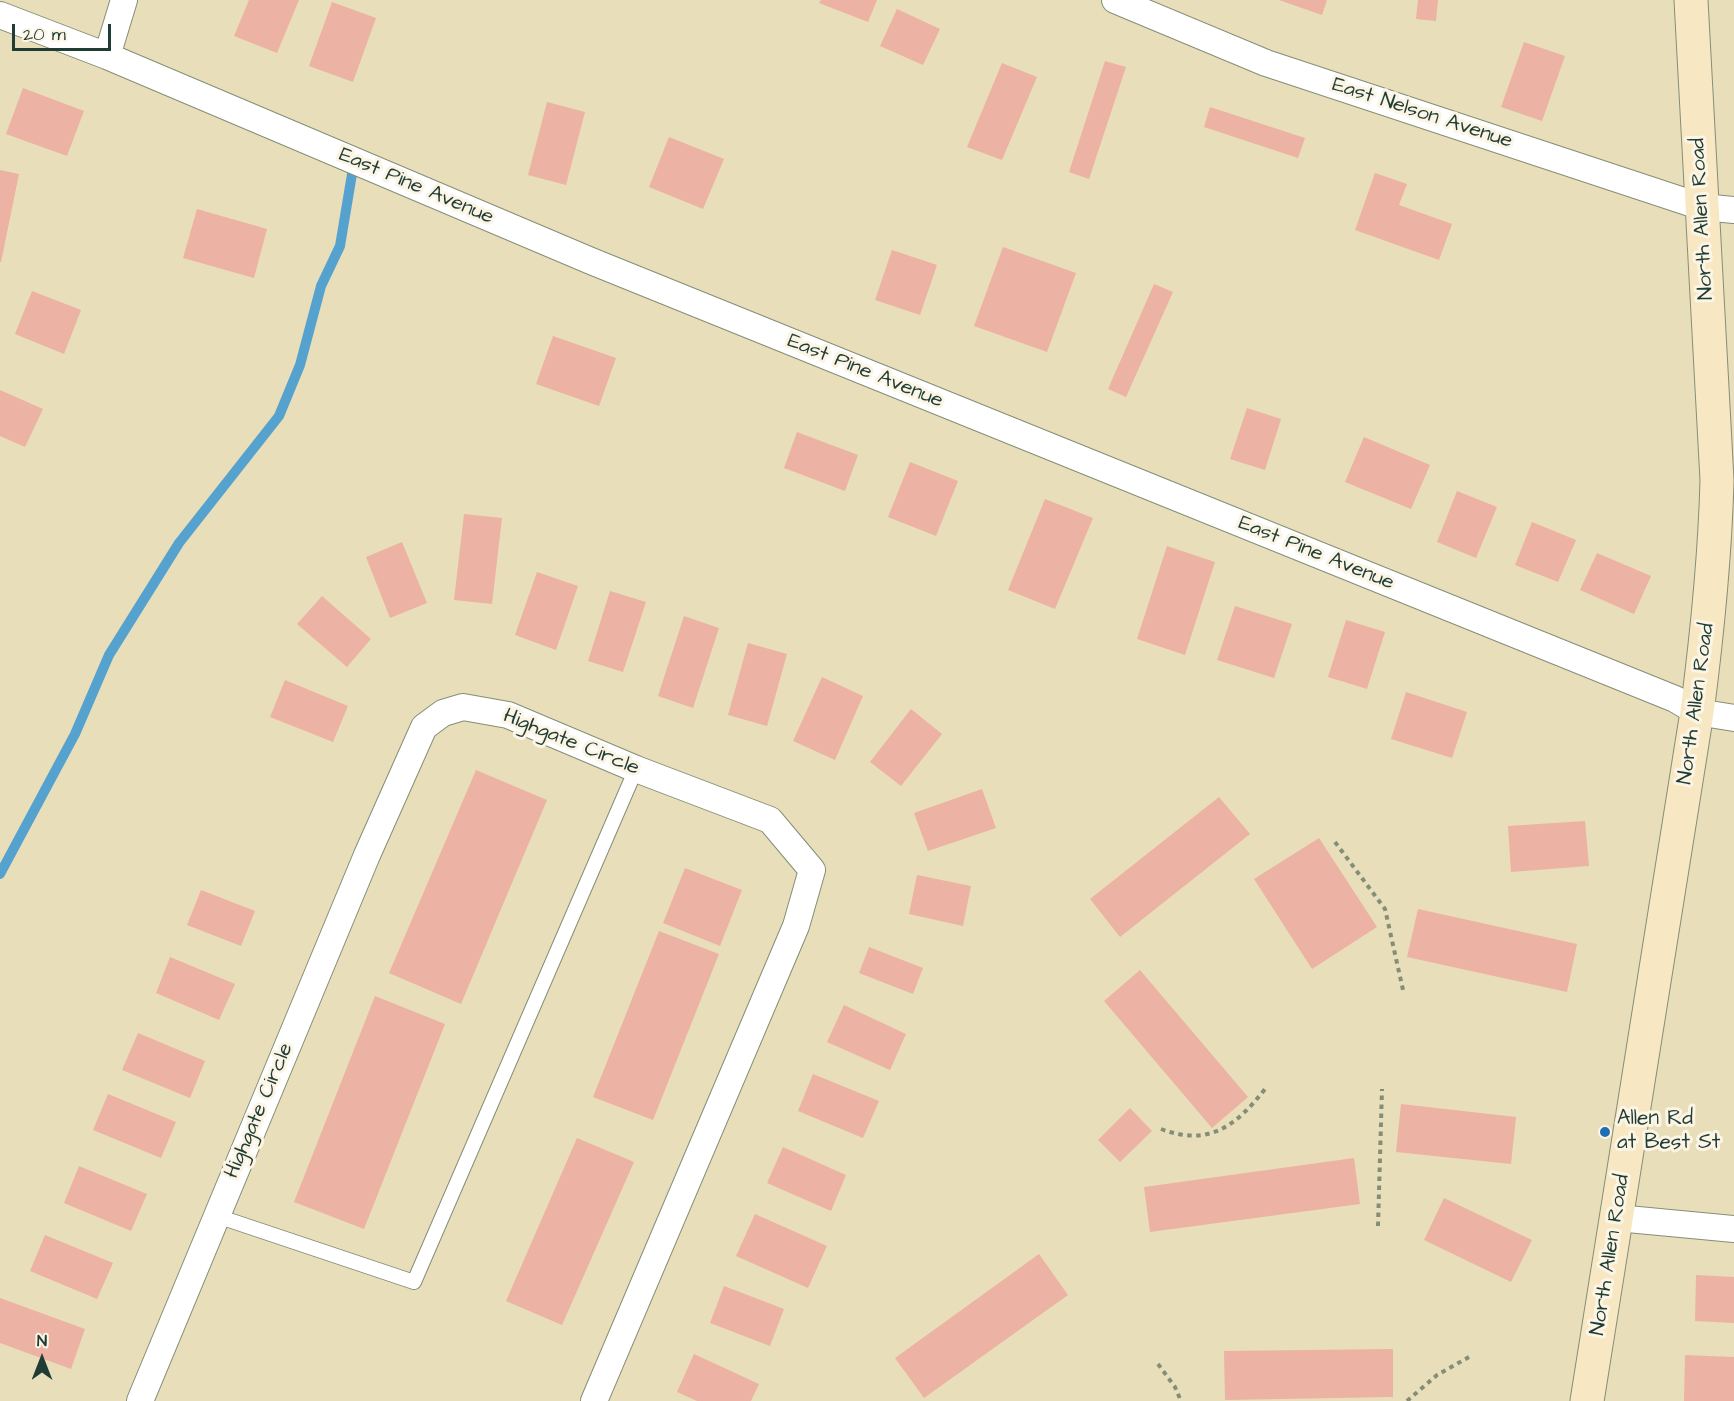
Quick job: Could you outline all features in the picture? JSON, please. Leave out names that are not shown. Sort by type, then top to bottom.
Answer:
[{"type":"street","points":[[107,56],[124,0]]},
{"type":"street","name":"East Nelson Avenue","points":[[1115,0],[1266,63],[1718,209]]},
{"type":"street","name":"North Allen Road","points":[[1587,1401],[1697,712],[1714,558],[1717,480],[1718,209],[1691,0]]},
{"type":"street","name":"East Pine Avenue","points":[[0,15],[107,56],[591,261],[1675,699],[1697,712],[1734,718]]},
{"type":"street","name":"Highgate Circle","points":[[140,1401],[362,866],[424,727],[443,713],[463,707],[508,715],[636,769],[770,820],[812,870],[796,926],[594,1401]]},
{"type":"street","points":[[1617,1218],[1734,1229]]},
{"type":"lane","points":[[217,1216],[414,1282],[636,769]]},
{"type":"path","points":[[1335,842],[1385,909],[1403,990]]},
{"type":"path","points":[[1161,1129],[1172,1133],[1192,1135],[1214,1132],[1241,1117],[1265,1089]]},
{"type":"path","points":[[1378,1226],[1382,1089]]},
{"type":"path","points":[[1407,1401],[1437,1375],[1469,1357]]},
{"type":"path","points":[[1158,1364],[1181,1401]]},
{"type":"building","points":[[249,0],[299,0],[277,53],[234,36]]},
{"type":"building","points":[[821,0],[877,0],[868,22],[819,3]]},
{"type":"building","points":[[1279,0],[1327,0],[1322,15]]},
{"type":"building","points":[[1418,0],[1438,0],[1436,21],[1416,19]]},
{"type":"building","points":[[332,2],[376,18],[353,82],[309,66]]},
{"type":"building","points":[[897,9],[940,29],[923,65],[880,46]]},
{"type":"building","points":[[1524,42],[1565,56],[1542,121],[1501,107]]},
{"type":"building","points":[[1105,61],[1126,67],[1089,179],[1069,172]]},
{"type":"building","points":[[1002,63],[1037,77],[1002,160],[967,147]]},
{"type":"building","points":[[23,88],[84,111],[67,156],[6,134]]},
{"type":"building","points":[[547,102],[585,112],[566,185],[528,175]]},
{"type":"building","points":[[1210,107],[1305,138],[1298,158],[1204,127]]},
{"type":"building","points":[[669,137],[724,159],[703,209],[649,187]]},
{"type":"building","points":[[0,170],[19,174],[1,262],[0,262]]},
{"type":"building","points":[[1375,173],[1407,184],[1399,205],[1452,224],[1439,260],[1355,230]]},
{"type":"building","points":[[197,209],[267,229],[254,278],[183,258]]},
{"type":"building","points":[[1003,247],[1076,273],[1047,352],[974,326]]},
{"type":"building","points":[[892,250],[937,265],[920,315],[875,300]]},
{"type":"building","points":[[1154,284],[1173,292],[1126,397],[1108,389]]},
{"type":"building","points":[[32,291],[81,310],[64,354],[15,334]]},
{"type":"building","points":[[553,336],[616,358],[599,406],[536,384]]},
{"type":"building","points":[[0,390],[43,409],[25,447],[0,436]]},
{"type":"building","points":[[1247,408],[1281,419],[1265,470],[1230,459]]},
{"type":"building","points":[[797,432],[858,455],[845,491],[784,468]]},
{"type":"building","points":[[1364,437],[1430,465],[1411,509],[1345,482]]},
{"type":"building","points":[[910,462],[958,481],[936,536],[888,517]]},
{"type":"building","points":[[1457,491],[1497,507],[1476,558],[1437,542]]},
{"type":"building","points":[[1045,499],[1093,518],[1055,609],[1008,590]]},
{"type":"building","points":[[464,514],[502,518],[492,604],[454,600]]},
{"type":"building","points":[[1532,522],[1576,540],[1558,582],[1515,565]]},
{"type":"building","points":[[402,542],[427,603],[390,618],[366,557]]},
{"type":"building","points":[[1167,546],[1215,562],[1185,655],[1137,639]]},
{"type":"building","points":[[1597,553],[1651,576],[1634,614],[1580,590]]},
{"type":"building","points":[[537,572],[578,586],[556,650],[515,635]]},
{"type":"building","points":[[610,591],[646,602],[623,672],[588,661]]},
{"type":"building","points":[[322,596],[371,639],[347,667],[297,624]]},
{"type":"building","points":[[1235,606],[1292,624],[1274,678],[1217,660]]},
{"type":"building","points":[[684,616],[719,628],[693,708],[658,696]]},
{"type":"building","points":[[1346,620],[1385,632],[1367,689],[1328,677]]},
{"type":"building","points":[[748,643],[787,654],[767,726],[728,715]]},
{"type":"building","points":[[822,677],[863,696],[835,760],[793,741]]},
{"type":"building","points":[[285,680],[348,706],[333,742],[270,717]]},
{"type":"building","points":[[1406,692],[1467,712],[1452,758],[1391,739]]},
{"type":"building","points":[[911,709],[942,734],[901,786],[870,762]]},
{"type":"building","points":[[476,770],[547,800],[461,1004],[389,973]]},
{"type":"building","points":[[982,789],[996,828],[928,851],[914,813]]},
{"type":"building","points":[[1219,797],[1250,834],[1120,937],[1090,899]]},
{"type":"building","points":[[1585,821],[1589,866],[1511,872],[1508,826]]},
{"type":"building","points":[[1319,838],[1377,927],[1312,969],[1254,879]]},
{"type":"building","points":[[685,868],[742,890],[720,946],[663,923]]},
{"type":"building","points":[[917,875],[971,886],[963,926],[909,914]]},
{"type":"building","points":[[201,890],[255,911],[241,946],[187,925]]},
{"type":"building","points":[[1418,909],[1577,944],[1567,992],[1407,957]]},
{"type":"building","points":[[659,931],[719,954],[653,1120],[593,1097]]},
{"type":"building","points":[[869,947],[923,968],[913,994],[859,973]]},
{"type":"building","points":[[170,957],[235,984],[219,1020],[156,993]]},
{"type":"building","points":[[1140,970],[1248,1097],[1212,1128],[1104,1001]]},
{"type":"building","points":[[375,996],[445,1024],[364,1229],[294,1202]]},
{"type":"building","points":[[844,1005],[906,1034],[890,1070],[827,1042]]},
{"type":"building","points":[[138,1033],[205,1061],[190,1098],[122,1070]]},
{"type":"building","points":[[813,1074],[879,1101],[863,1138],[798,1111]]},
{"type":"building","points":[[108,1094],[176,1122],[161,1158],[93,1130]]},
{"type":"building","points":[[1401,1104],[1516,1117],[1511,1164],[1396,1152]]},
{"type":"building","points":[[1130,1108],[1152,1131],[1120,1162],[1098,1140]]},
{"type":"building","points":[[577,1138],[634,1162],[562,1325],[506,1301]]},
{"type":"building","points":[[783,1147],[846,1175],[831,1211],[767,1183]]},
{"type":"building","points":[[1354,1158],[1360,1204],[1150,1232],[1144,1187]]},
{"type":"building","points":[[79,1166],[147,1194],[131,1231],[64,1203]]},
{"type":"building","points":[[1444,1198],[1532,1240],[1511,1282],[1424,1240]]},
{"type":"building","points":[[755,1214],[827,1246],[808,1288],[736,1256]]},
{"type":"building","points":[[45,1235],[113,1263],[97,1299],[30,1271]]},
{"type":"building","points":[[1039,1254],[1068,1295],[924,1398],[895,1358]]},
{"type":"building","points":[[1696,1275],[1734,1277],[1734,1323],[1695,1321]]},
{"type":"building","points":[[724,1286],[784,1309],[770,1346],[710,1323]]},
{"type":"building","points":[[0,1298],[85,1329],[71,1369],[0,1343]]},
{"type":"building","points":[[1393,1349],[1393,1397],[1225,1400],[1224,1351]]},
{"type":"building","points":[[694,1354],[759,1384],[751,1401],[697,1401],[677,1392]]},
{"type":"building","points":[[1685,1355],[1734,1357],[1734,1401],[1684,1401]]},
{"type":"waterway","points":[[0,874],[75,734],[109,655],[179,543],[279,416],[300,365],[321,286],[340,246],[354,162]]},
{"type":"place","name":"Allen Rd at Best St","points":[[1605,1132]]}]
